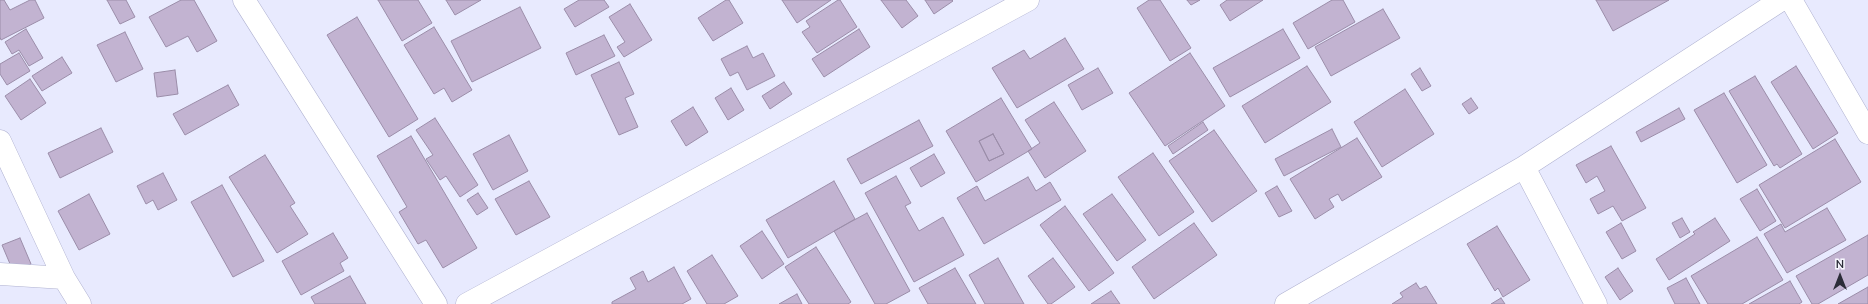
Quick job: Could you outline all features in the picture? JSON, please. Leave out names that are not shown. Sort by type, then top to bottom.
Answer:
[{"type":"street","points":[[244,0],[436,304]]},
{"type":"street","points":[[467,304],[1028,0]]},
{"type":"street","points":[[1286,304],[1524,167],[1781,0]]},
{"type":"street","points":[[1791,0],[1868,133]]},
{"type":"street","points":[[0,141],[64,278],[80,304]]},
{"type":"street","points":[[1524,167],[1596,304]]},
{"type":"street","points":[[0,274],[64,278]]},
{"type":"building","points":[[0,0],[4,0],[10,10],[30,0],[35,0],[44,18],[1,40]]},
{"type":"building","points":[[107,0],[126,0],[135,17],[120,24]]},
{"type":"building","points":[[181,0],[194,0],[217,41],[197,52],[188,36],[166,47],[149,17]]},
{"type":"building","points":[[378,0],[418,0],[432,23],[402,41]]},
{"type":"building","points":[[446,0],[481,0],[455,15]]},
{"type":"building","points":[[579,0],[604,0],[609,7],[575,27],[564,9]]},
{"type":"building","points":[[726,0],[729,0],[743,23],[713,41],[698,18]]},
{"type":"building","points":[[782,0],[831,0],[797,23]]},
{"type":"building","points":[[840,0],[857,27],[817,53],[802,32],[810,27],[806,21]]},
{"type":"building","points":[[881,0],[906,0],[918,16],[902,28]]},
{"type":"building","points":[[925,0],[952,0],[953,1],[934,14]]},
{"type":"building","points":[[1149,0],[1160,0],[1191,48],[1170,61],[1137,8]]},
{"type":"building","points":[[1187,0],[1200,0],[1191,5]]},
{"type":"building","points":[[1227,0],[1263,0],[1230,21],[1220,5]]},
{"type":"building","points":[[1332,0],[1343,0],[1355,22],[1308,49],[1293,23]]},
{"type":"building","points":[[1596,0],[1669,0],[1613,31]]},
{"type":"building","points":[[630,4],[652,40],[624,57],[617,47],[625,42],[609,17]]},
{"type":"building","points":[[520,7],[541,48],[472,82],[451,41]]},
{"type":"building","points":[[1383,9],[1400,38],[1331,76],[1315,47]]},
{"type":"building","points":[[357,17],[418,119],[389,137],[327,35]]},
{"type":"building","points":[[434,27],[472,90],[452,102],[444,88],[434,94],[404,45]]},
{"type":"building","points":[[26,29],[43,58],[29,66],[19,50],[12,54],[5,42]]},
{"type":"building","points":[[859,29],[870,47],[824,77],[812,59]]},
{"type":"building","points":[[1283,29],[1300,58],[1230,97],[1213,68]]},
{"type":"building","points":[[125,32],[143,69],[116,82],[97,45]]},
{"type":"building","points":[[604,35],[615,56],[576,75],[566,53]]},
{"type":"building","points":[[1065,38],[1084,69],[1017,108],[992,68],[1024,50],[1030,59]]},
{"type":"building","points":[[747,46],[753,58],[763,53],[775,76],[747,90],[738,72],[730,76],[721,59]]},
{"type":"building","points":[[19,53],[30,71],[7,85],[0,74],[0,64]]},
{"type":"building","points":[[1190,53],[1225,106],[1165,146],[1129,93]]},
{"type":"building","points":[[62,57],[72,73],[42,91],[32,76]]},
{"type":"building","points":[[619,62],[634,94],[625,98],[638,127],[619,135],[591,75]]},
{"type":"building","points":[[1307,66],[1331,102],[1265,143],[1242,106]]},
{"type":"building","points":[[1796,66],[1838,133],[1813,149],[1771,82]]},
{"type":"building","points":[[1098,68],[1113,93],[1082,110],[1068,85]]},
{"type":"building","points":[[1420,68],[1431,86],[1422,91],[1411,74]]},
{"type":"building","points":[[175,70],[178,94],[157,97],[154,73]]},
{"type":"building","points":[[1755,76],[1802,154],[1780,168],[1777,164],[1774,166],[1729,91]]},
{"type":"building","points":[[30,79],[46,103],[21,120],[5,96]]},
{"type":"building","points":[[784,82],[792,94],[770,109],[762,96]]},
{"type":"building","points":[[228,85],[239,105],[185,135],[173,114]]},
{"type":"building","points":[[731,88],[744,110],[728,120],[715,98]]},
{"type":"building","points":[[1405,89],[1434,134],[1382,167],[1354,122]]},
{"type":"building","points":[[1724,93],[1767,165],[1737,183],[1694,110]]},
{"type":"building","points":[[1001,98],[1032,149],[976,182],[946,131]],"holes":[[[993,134],[1004,154],[989,161],[979,141]]]},
{"type":"building","points":[[1471,98],[1478,108],[1469,114],[1462,104]]},
{"type":"building","points":[[1054,102],[1086,151],[1045,178],[1028,151],[1040,143],[1025,120]]},
{"type":"building","points":[[693,107],[708,132],[686,146],[671,121]]},
{"type":"building","points":[[1679,108],[1685,119],[1641,142],[1636,132]]},
{"type":"building","points":[[435,118],[478,185],[460,197],[446,176],[440,180],[426,159],[433,155],[416,130]]},
{"type":"building","points":[[919,120],[933,146],[861,184],[847,159]]},
{"type":"building","points":[[1203,122],[1208,130],[1173,154],[1168,146]]},
{"type":"building","points":[[101,128],[113,152],[60,178],[48,153]]},
{"type":"building","points":[[1332,129],[1341,147],[1284,176],[1275,159]]},
{"type":"building","points":[[1214,130],[1257,191],[1212,222],[1169,161]]},
{"type":"building","points":[[993,134],[1004,154],[989,161],[979,141]]},
{"type":"building","points":[[509,135],[528,171],[493,190],[473,154]]},
{"type":"building","points":[[411,136],[477,248],[443,268],[426,240],[418,244],[399,212],[407,207],[377,156]]},
{"type":"building","points":[[1357,138],[1382,177],[1342,201],[1338,194],[1329,199],[1334,207],[1315,219],[1290,179]]},
{"type":"building","points":[[1835,139],[1861,182],[1785,228],[1759,185]]},
{"type":"building","points":[[1611,146],[1646,208],[1622,221],[1613,206],[1598,214],[1590,199],[1605,191],[1597,176],[1586,183],[1576,165]]},
{"type":"building","points":[[1153,153],[1194,212],[1159,236],[1118,177]]},
{"type":"building","points":[[934,154],[945,173],[921,187],[910,168]]},
{"type":"building","points":[[265,155],[295,203],[290,206],[308,234],[277,253],[229,177]]},
{"type":"building","points":[[163,173],[177,200],[158,210],[153,200],[146,204],[137,186]]},
{"type":"building","points":[[896,176],[911,203],[905,206],[919,231],[943,217],[964,255],[914,282],[865,193]]},
{"type":"building","points":[[1028,177],[1036,191],[1050,182],[1061,200],[984,244],[957,198],[977,186],[985,201]]},
{"type":"building","points":[[529,181],[550,217],[516,235],[495,199]]},
{"type":"building","points":[[834,181],[855,219],[788,258],[766,220]]},
{"type":"building","points":[[222,185],[264,261],[233,277],[191,202]]},
{"type":"building","points":[[1277,186],[1292,211],[1279,217],[1265,193]]},
{"type":"building","points":[[1757,189],[1776,221],[1760,231],[1740,199]]},
{"type":"building","points":[[478,193],[488,208],[477,215],[467,200]]},
{"type":"building","points":[[89,194],[110,234],[79,250],[58,211]]},
{"type":"building","points":[[1112,194],[1146,240],[1117,261],[1083,214]]},
{"type":"building","points":[[1065,206],[1114,273],[1089,291],[1040,225]]},
{"type":"building","points":[[1827,208],[1846,240],[1787,273],[1764,234],[1781,224],[1785,232]]},
{"type":"building","points":[[867,213],[910,291],[886,304],[875,304],[834,231]]},
{"type":"building","points":[[1682,218],[1690,232],[1680,238],[1672,223]]},
{"type":"building","points":[[1715,218],[1730,241],[1669,280],[1656,259],[1695,234],[1693,232]]},
{"type":"building","points":[[1194,223],[1217,255],[1154,299],[1132,267]]},
{"type":"building","points":[[1621,223],[1636,251],[1622,259],[1606,232]]},
{"type":"building","points":[[1497,226],[1530,280],[1503,297],[1498,288],[1495,291],[1467,244]]},
{"type":"building","points":[[762,231],[784,264],[762,279],[740,246]]},
{"type":"building","points":[[333,233],[348,258],[340,263],[344,271],[301,295],[282,261]]},
{"type":"building","points":[[1868,235],[1868,275],[1818,304],[1812,304],[1796,276]]},
{"type":"building","points":[[1757,237],[1783,280],[1742,304],[1708,304],[1691,276]]},
{"type":"building","points":[[20,238],[31,264],[13,271],[2,245]]},
{"type":"building","points":[[816,247],[851,302],[848,304],[809,304],[785,267]]},
{"type":"building","points":[[712,255],[738,296],[724,304],[707,304],[687,271]]},
{"type":"building","points":[[998,258],[1024,304],[985,304],[969,275]]},
{"type":"building","points":[[1053,258],[1075,287],[1051,304],[1048,304],[1028,276]]},
{"type":"building","points":[[674,267],[691,299],[682,304],[612,304],[612,302],[636,289],[630,278],[643,271],[648,282]]},
{"type":"building","points":[[955,268],[976,304],[928,304],[919,288]]},
{"type":"building","points":[[1618,268],[1633,291],[1620,300],[1605,277]]},
{"type":"building","points":[[350,276],[366,304],[315,304],[311,297]]},
{"type":"building","points":[[1686,278],[1700,304],[1675,304],[1667,288]]},
{"type":"building","points":[[1790,281],[1802,302],[1799,304],[1749,304]]},
{"type":"building","points":[[1416,283],[1420,289],[1426,286],[1437,304],[1392,304],[1403,297],[1400,293]]},
{"type":"building","points":[[1868,287],[1868,304],[1838,304]]},
{"type":"building","points":[[1111,291],[1120,304],[1091,304]]},
{"type":"building","points":[[797,294],[802,304],[779,304]]},
{"type":"building","points":[[1501,298],[1505,304],[1491,304]]}]
